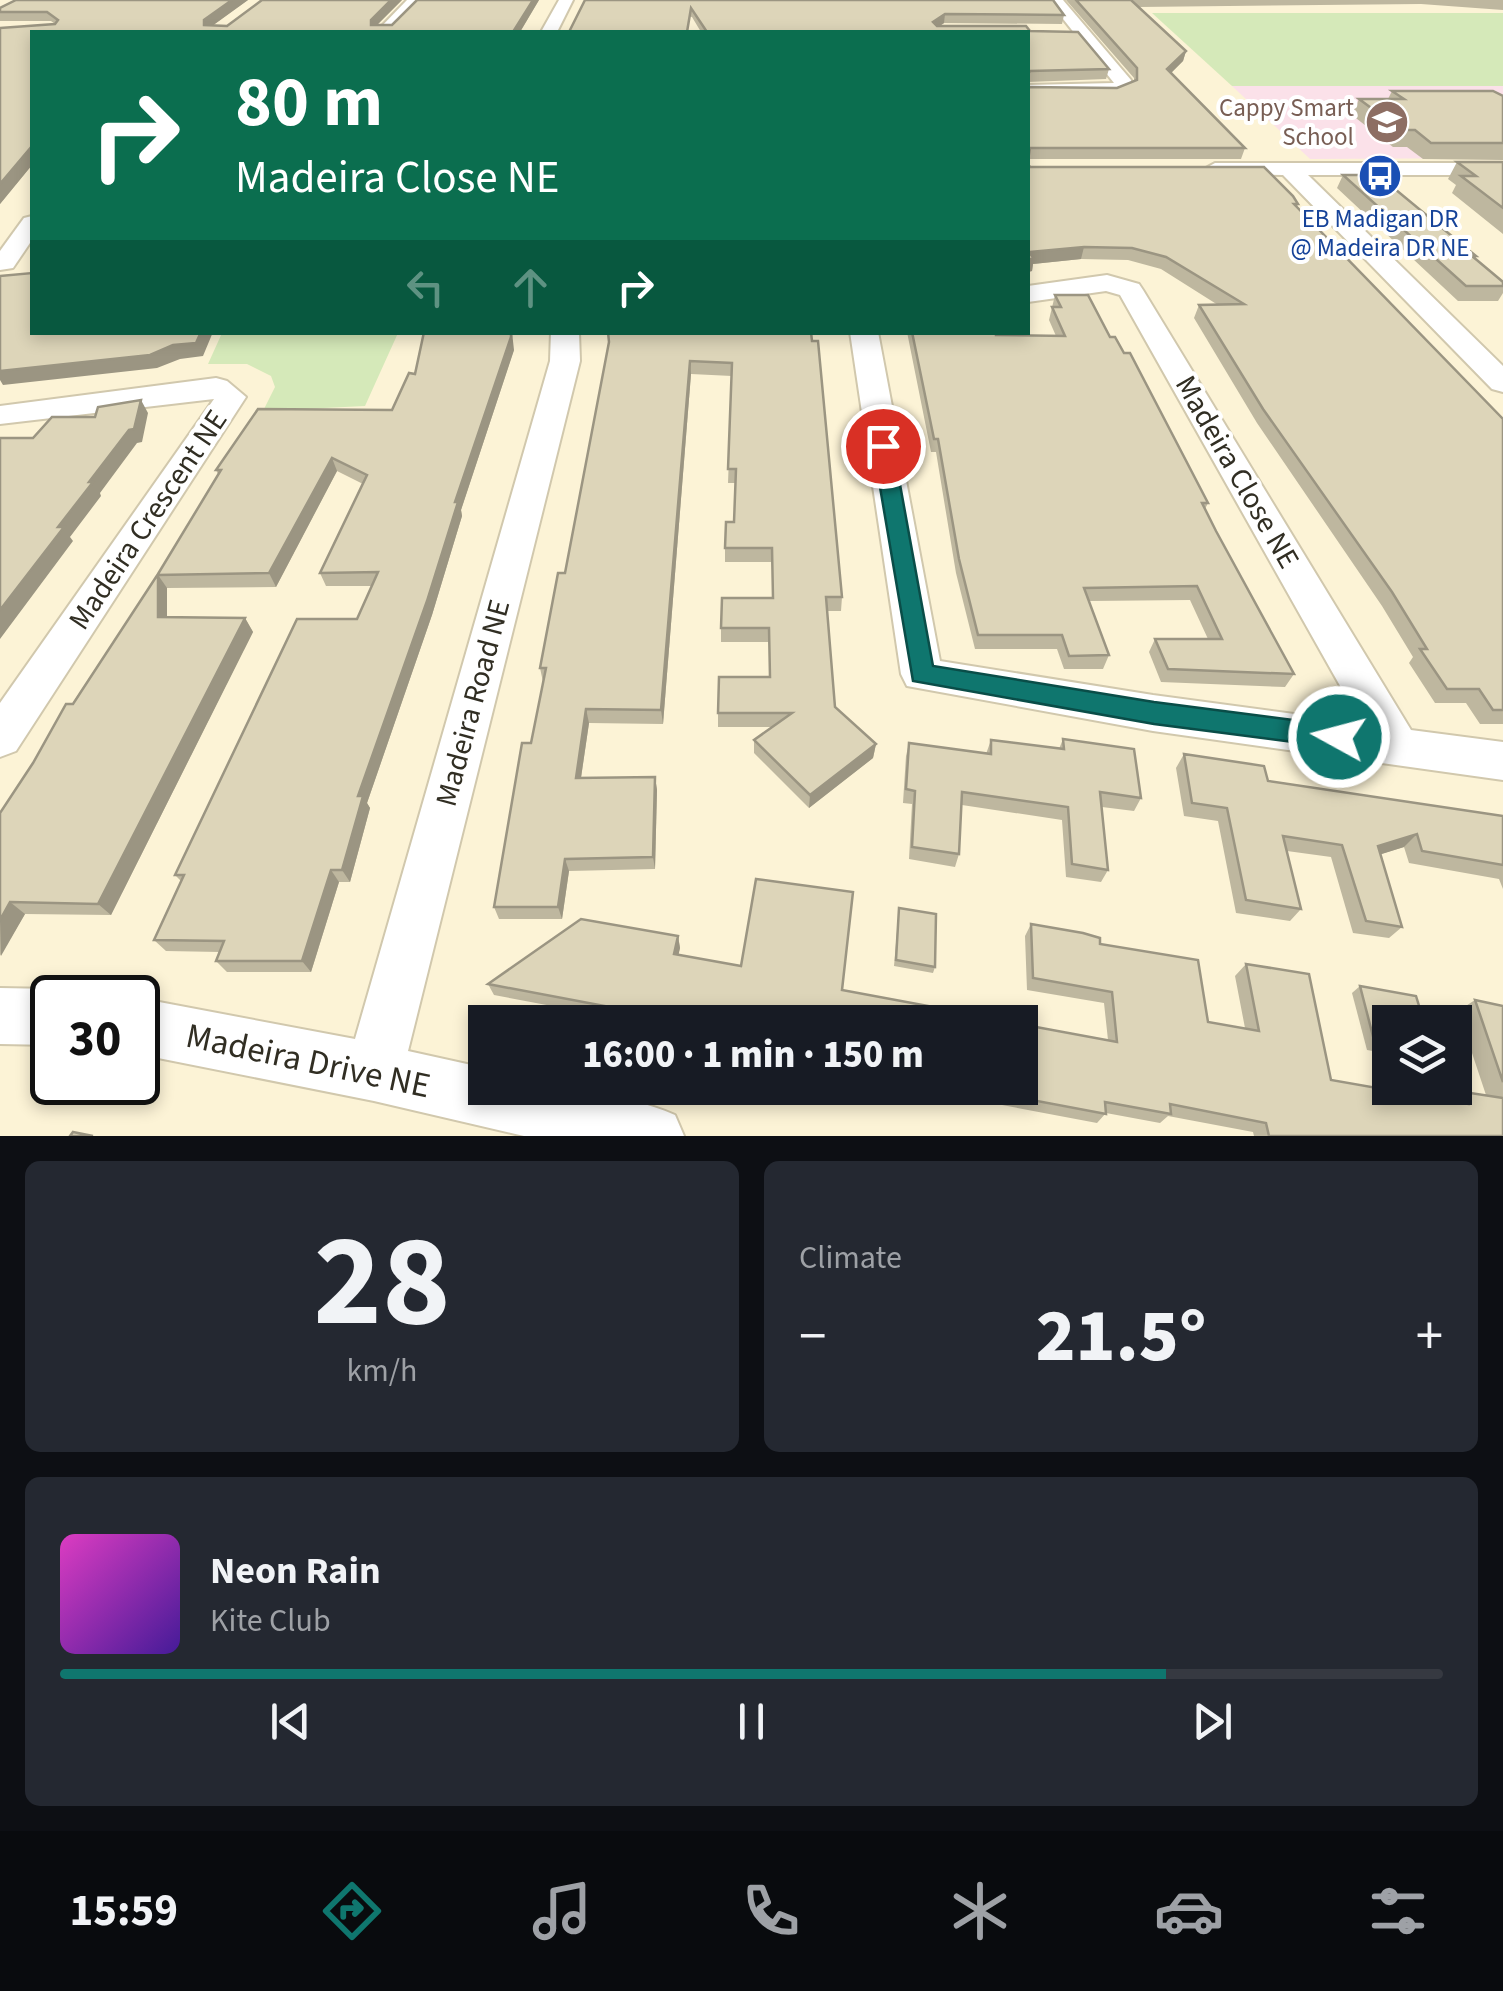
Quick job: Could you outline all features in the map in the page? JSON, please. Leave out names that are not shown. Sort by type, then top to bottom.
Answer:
[{"type":"street","points":[[386,30],[415,0]]},
{"type":"street","points":[[550,30],[566,0]]},
{"type":"street","points":[[1030,90],[1114,90],[1125,84],[1074,32],[1055,0]]},
{"type":"street","points":[[1196,169],[1503,168]]},
{"type":"street","points":[[1289,169],[1503,383]]},
{"type":"street","points":[[2,263],[30,226]]},
{"type":"street","points":[[2,263],[30,260]]},
{"type":"street","name":"Madeira Close NE","points":[[1030,294],[1107,284],[1130,290],[1397,744]]},
{"type":"street","name":"Madeira Road NE","points":[[374,1072],[565,361],[565,335]]},
{"type":"street","points":[[865,335],[922,674],[1154,713],[1503,761]]},
{"type":"street","name":"Madeira Crescent NE","points":[[0,414],[216,387],[231,397],[0,738]]},
{"type":"street","points":[[0,1016],[30,1017]]},
{"type":"street","name":"Madeira Drive NE","points":[[160,1030],[374,1072],[654,1136]]},
{"type":"shaded area","name":"Cappy Smart School","points":[[1232,86],[1503,86],[1503,158],[1310,159]]},
{"type":"green space","points":[[1152,13],[1503,13],[1503,86],[1232,86]]},
{"type":"green space","points":[[221,335],[397,335],[365,406],[263,411],[275,387],[271,376],[247,364],[208,364]]},
{"type":"building","points":[[16,0],[232,0],[204,20],[204,25],[227,26],[262,0],[391,0],[371,20],[371,25],[392,25],[417,0],[533,0],[514,30],[30,30],[30,148],[0,184],[0,28],[55,24],[58,20],[47,12],[0,12],[0,8]]},
{"type":"building","points":[[585,0],[1053,0],[1064,15],[945,14],[933,22],[937,26],[1026,26],[1029,30],[706,30],[691,8],[687,30],[570,30]]},
{"type":"building","points":[[1076,0],[1131,0],[1186,51],[1167,69],[1245,148],[1030,148],[1030,87],[1117,88],[1137,80],[1137,68]]},
{"type":"building","points":[[1030,31],[1078,32],[1109,69],[1030,71]]},
{"type":"building","points":[[1392,91],[1493,91],[1503,96],[1503,143],[1431,143],[1415,130],[1401,130],[1359,99],[1404,99]]},
{"type":"building","points":[[1457,162],[1503,162],[1503,208],[1461,176],[1476,176]]},
{"type":"building","points":[[1030,167],[1264,167],[1293,196],[1298,204],[1294,204],[1503,419],[1503,710],[1493,710],[1479,689],[1447,689],[1420,649],[1427,649],[1392,592],[1263,409],[1199,305],[1244,304],[1166,257],[1132,248],[1030,252]]},
{"type":"building","points":[[1343,175],[1378,175],[1476,256],[1472,256],[1503,286],[1466,286]]},
{"type":"building","points":[[30,273],[30,335],[200,335],[196,343],[173,345],[150,355],[0,371],[0,276]]},
{"type":"building","points":[[1055,295],[1088,295],[1110,337],[1115,337],[1124,353],[1130,353],[1208,503],[1202,503],[1216,531],[1294,674],[1168,669],[1155,639],[1222,639],[1197,586],[1084,588],[1109,655],[1069,656],[1062,635],[978,635],[913,335],[1065,336],[1052,307],[1061,307]]},
{"type":"building","points":[[423,335],[511,335],[455,502],[427,601],[358,796],[363,796],[342,870],[331,870],[302,961],[216,961],[224,941],[154,940],[184,875],[175,875],[297,619],[357,619],[378,572],[320,573],[367,475],[332,458],[269,573],[158,575],[158,617],[245,618],[98,904],[10,902],[0,920],[0,813],[66,704],[73,704],[158,574],[221,470],[216,470],[258,409],[392,410],[409,373],[415,374]]},
{"type":"building","points":[[608,335],[811,335],[812,341],[818,341],[842,597],[826,597],[835,707],[876,744],[810,795],[754,740],[792,713],[718,713],[719,677],[770,677],[769,628],[721,628],[722,598],[773,598],[772,548],[725,548],[726,522],[734,522],[736,469],[728,469],[732,363],[690,361],[661,710],[586,709],[576,778],[655,777],[653,857],[565,859],[558,907],[494,907],[522,743],[531,743],[546,668],[540,668],[558,573],[565,573]]},
{"type":"building","points":[[141,400],[134,429],[129,430],[89,482],[93,482],[58,527],[64,527],[0,610],[0,438],[33,438],[52,417],[95,417],[98,407]]},
{"type":"building","points":[[1063,739],[1134,749],[1141,798],[1100,792],[1108,870],[1072,864],[1068,807],[962,792],[959,854],[912,847],[915,791],[906,789],[909,743],[991,754],[991,740],[1064,749]]},
{"type":"building","points":[[1184,754],[1264,766],[1268,781],[1503,816],[1503,865],[1422,851],[1417,834],[1378,846],[1402,927],[1366,921],[1342,845],[1283,836],[1301,909],[1246,900],[1227,808],[1192,803]]},
{"type":"building","points":[[756,879],[853,892],[842,990],[923,1005],[599,1005],[488,984],[581,919],[678,936],[674,954],[741,966]]},
{"type":"building","points":[[899,908],[936,914],[935,967],[896,960]]},
{"type":"building","points":[[1031,924],[1083,933],[1100,938],[1100,944],[1198,960],[1208,1022],[1259,1031],[1246,964],[1309,974],[1331,1080],[1372,1087],[1372,1105],[1472,1105],[1472,1093],[1503,1098],[1503,1136],[1269,1136],[1266,1123],[1170,1104],[1171,1114],[1105,1102],[1106,1114],[1038,1101],[1038,1027],[1117,1042],[1112,992],[1033,978]]},
{"type":"building","points":[[1360,986],[1416,996],[1419,1005],[1372,1005],[1372,1032]]},
{"type":"building","points":[[1475,1000],[1503,1006],[1503,1082]]},
{"type":"place","name":"Cappy Smart School","points":[[1387,122]]},
{"type":"place","name":"EB Madigan DR @ Madeira DR NE","points":[[1380,176]]},
{"type":"route","points":[[883,446],[922,674],[1154,713],[1339,737]]}]
